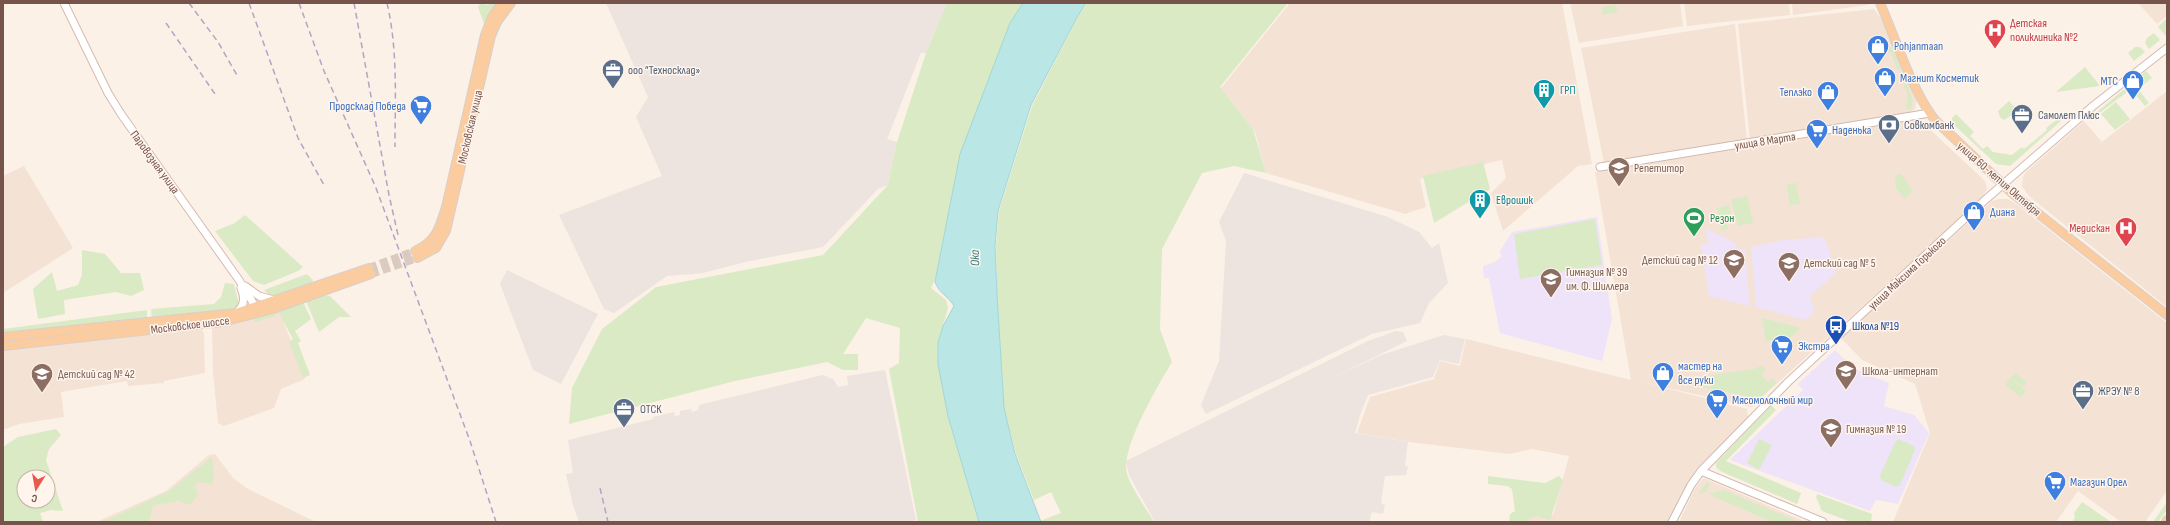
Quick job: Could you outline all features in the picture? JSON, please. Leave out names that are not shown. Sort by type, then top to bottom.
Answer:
[{"type":"main road","name":"Паровозная улица","points":[[64,3],[108,93],[121,114],[239,280],[258,310]]},
{"type":"main road","name":"Московская улица","points":[[429,249],[446,207],[485,35],[490,22],[502,3]]},
{"type":"main road","name":"Московская улица","points":[[429,249],[440,244],[446,231],[491,36],[497,22],[511,3]]},
{"type":"main road","name":"улица 60-летия Октября","points":[[1880,3],[1918,92],[1930,113],[1952,138],[2002,184],[2167,315]]},
{"type":"main road","name":"улица Максима Горького","points":[[1672,522],[1691,485],[1701,471],[1788,382],[2002,184],[2093,106],[2167,48]]},
{"type":"main road","name":"улица 8 Марта","points":[[1600,167],[1930,113]]},
{"type":"main road","points":[[416,254],[429,249]]},
{"type":"main road","name":"Московское шоссе","points":[[3,337],[258,310],[280,299],[370,271],[258,310],[206,325],[3,346]]},
{"type":"main road","points":[[239,280],[258,296],[266,299],[280,299]]},
{"type":"main road","points":[[236,313],[241,309],[244,300],[239,280]]},
{"type":"main road","points":[[1701,471],[1823,522]]},
{"type":"shaded area","points":[[606,3],[947,3],[926,53],[921,53],[887,139],[897,142],[888,185],[878,189],[823,247],[745,262],[703,273],[667,276],[614,313],[604,309],[559,215],[662,176],[636,117],[648,97]]},
{"type":"shaded area","points":[[1290,3],[1562,3],[1592,164],[1578,166],[1503,231],[1491,193],[1506,178],[1502,160],[1420,179],[1426,207],[1405,214],[1266,173],[1255,132],[1221,88]]},
{"type":"shaded area","points":[[1570,3],[1680,3],[1683,26],[1579,43]]},
{"type":"shaded area","points":[[1684,3],[1789,3],[1790,15],[1687,26]]},
{"type":"shaded area","points":[[1792,3],[1868,3],[1868,5],[1793,15]]},
{"type":"shaded area","points":[[2138,3],[2167,3],[2167,16],[2157,24]]},
{"type":"shaded area","points":[[1874,9],[1883,21],[1917,101],[1915,109],[1907,114],[1750,141],[1738,24]]},
{"type":"shaded area","points":[[1735,24],[1747,141],[1604,163],[1581,48]]},
{"type":"shaded area","points":[[2167,91],[2167,307],[2029,196],[2022,186],[2023,177],[2026,172],[2084,121],[2102,142]]},
{"type":"shaded area","points":[[1916,120],[1923,123],[1985,181],[1987,189],[1981,199],[1751,407],[1638,381],[1747,409],[1748,417],[1697,469],[1687,484],[1669,522],[1525,522],[1528,508],[1553,515],[1569,456],[1532,449],[1510,454],[1409,442],[1357,433],[1370,397],[1434,379],[1440,361],[1460,366],[1466,339],[1631,380],[1595,172]]},
{"type":"shaded area","points":[[24,166],[73,248],[3,293],[3,176]]},
{"type":"shaded area","points":[[1244,173],[1388,217],[1419,232],[1432,248],[1439,243],[1448,283],[1429,303],[1420,323],[1372,334],[1206,414],[1201,405],[1219,361],[1226,241],[1219,222]]},
{"type":"shaded area","points":[[2008,199],[2016,204],[2167,323],[2167,491],[2145,522],[2121,522],[2078,491],[2056,522],[1893,522],[1930,433],[1915,384],[1862,360],[1841,338],[1992,201]]},
{"type":"shaded area","name":"Гимназия № 39 им. Ф. Шиллера","points":[[1597,217],[1612,319],[1602,361],[1500,333],[1489,278],[1484,278],[1483,266],[1495,262],[1501,257],[1500,251],[1512,232]]},
{"type":"shaded area","points":[[1705,228],[1736,243],[1737,250],[1745,249],[1750,306],[1709,296],[1701,245],[1709,243]]},
{"type":"shaded area","name":"Детский сад № 5","points":[[1824,237],[1837,272],[1810,296],[1815,312],[1806,320],[1756,307],[1751,247],[1783,240]]},
{"type":"shaded area","points":[[507,270],[598,314],[561,384],[533,370],[500,284]]},
{"type":"shaded area","points":[[279,309],[305,379],[281,389],[274,408],[224,426],[218,423],[213,373],[212,328],[214,326]]},
{"type":"shaded area","points":[[196,328],[203,331],[204,334],[205,373],[164,381],[164,383],[128,386],[127,381],[61,392],[64,417],[19,424],[3,430],[3,350]]},
{"type":"shaded area","points":[[1396,331],[1403,332],[1407,341],[1326,381],[1381,355],[1444,335],[1465,339],[1459,364],[1440,360],[1433,377],[1368,395],[1355,433],[1408,442],[1405,465],[1408,467],[1406,475],[1385,476],[1381,503],[1385,505],[1383,514],[1372,512],[1369,522],[1155,522],[1129,475],[1126,461],[1368,341]]},
{"type":"shaded area","name":"Гимназия № 19","points":[[1835,350],[1855,369],[1889,383],[1884,406],[1914,415],[1929,433],[1898,504],[1876,500],[1870,511],[1730,460],[1803,390],[1798,384]]},
{"type":"shaded area","points":[[885,370],[916,520],[909,522],[579,522],[573,505],[566,474],[573,473],[568,440],[653,419],[653,417],[674,412],[675,416],[680,415],[680,411],[691,409],[692,412],[698,410],[699,405],[818,376],[823,375],[833,379],[838,387],[848,385],[847,376]]},
{"type":"shaded area","points":[[215,454],[233,478],[248,489],[316,522],[96,522],[166,491],[209,455]]},
{"type":"shaded area","points":[[1702,479],[1706,479],[1806,522],[1679,522],[1694,490]]},
{"type":"green space","points":[[480,3],[488,5],[491,3],[498,3],[484,24],[478,7]]},
{"type":"green space","points":[[947,3],[1023,3],[1010,23],[984,91],[937,275],[931,288],[946,300],[948,308],[938,343],[948,416],[979,522],[918,522],[889,369],[899,363],[900,328],[866,318],[843,354],[858,354],[858,370],[843,370],[827,362],[735,381],[569,424],[572,388],[602,329],[656,287],[823,255],[888,185],[897,142],[926,53]]},
{"type":"green space","points":[[1087,3],[1288,3],[1220,87],[1253,129],[1266,173],[1234,166],[1202,173],[1162,249],[1160,329],[1172,362],[1134,433],[1126,463],[1129,480],[1154,522],[1041,522],[1040,521],[1061,513],[1051,492],[1034,500],[1016,454],[1004,408],[997,295],[996,246],[999,211],[1032,106],[1076,20]]},
{"type":"green space","points":[[1616,4],[1617,12],[1603,15],[1602,7]]},
{"type":"green space","points":[[2167,18],[2167,37],[2158,27]]},
{"type":"green space","points":[[2154,33],[2160,40],[2149,49],[2145,43],[2147,38]]},
{"type":"green space","points":[[1888,46],[1892,48],[1901,70],[1897,69],[1891,52],[1888,53],[1884,50]]},
{"type":"green space","points":[[2135,47],[2140,47],[2145,52],[2134,61],[2128,53]]},
{"type":"green space","points":[[2085,67],[2100,86],[2056,92]]},
{"type":"green space","points":[[1898,71],[1902,72],[1913,100],[1911,109],[1906,109],[1908,95]]},
{"type":"green space","points":[[2146,71],[2152,78],[2138,89],[2149,103],[2145,106],[2131,89],[2089,121],[2092,116]]},
{"type":"green space","points":[[2009,101],[2018,111],[2004,120],[2000,117],[1998,111]]},
{"type":"green space","points":[[2116,102],[2130,119],[2115,130],[2101,114]]},
{"type":"green space","points":[[1956,114],[1974,132],[1970,136],[1983,149],[1987,146],[1993,152],[2012,155],[2022,147],[2024,149],[2060,117],[2062,120],[2010,166],[1996,164],[1952,123],[1952,118]]},
{"type":"green space","points":[[1483,162],[1490,189],[1434,223],[1423,176]]},
{"type":"green space","points":[[1901,174],[1913,191],[1905,199],[1896,188],[1895,175]]},
{"type":"green space","points":[[1796,183],[1800,204],[1790,205],[1787,184]]},
{"type":"green space","points":[[1747,196],[1753,223],[1738,226],[1731,199]]},
{"type":"green space","points":[[1729,205],[1731,215],[1719,217],[1717,208]]},
{"type":"green space","points":[[1702,209],[1705,224],[1686,222]]},
{"type":"green space","points":[[245,215],[303,267],[298,271],[264,285],[253,281],[215,231],[235,223]]},
{"type":"green space","points":[[1726,218],[1728,229],[1721,231],[1719,219]]},
{"type":"green space","points":[[1595,219],[1602,265],[1520,279],[1514,234]]},
{"type":"green space","points":[[82,250],[105,254],[121,273],[140,273],[144,290],[131,296],[116,292],[64,300],[65,314],[38,319],[33,289],[52,272],[57,291],[78,285],[82,275]]},
{"type":"green space","points":[[307,274],[313,280],[312,284],[274,296],[269,295],[264,290]]},
{"type":"green space","points":[[225,283],[234,284],[239,304],[234,310],[152,319],[151,309],[214,304],[221,297]]},
{"type":"green space","points":[[323,295],[330,296],[351,317],[339,317],[319,332],[306,301]]},
{"type":"green space","points":[[303,302],[311,319],[295,331],[301,341],[298,343],[310,375],[303,378],[289,342],[293,339],[278,311]]},
{"type":"green space","points":[[147,310],[147,319],[3,334],[3,329]]},
{"type":"green space","points":[[275,312],[276,316],[255,322],[254,318]]},
{"type":"green space","points":[[1762,318],[1801,328],[1784,343],[1781,339],[1766,341]]},
{"type":"green space","points":[[1761,366],[1766,370],[1761,375],[1768,382],[1773,379],[1776,383],[1759,399],[1673,381],[1754,369]]},
{"type":"green space","points":[[2015,373],[2027,382],[2023,387],[2011,378]]},
{"type":"green space","points":[[2010,378],[2026,391],[2021,397],[2005,385]]},
{"type":"green space","points":[[1771,405],[1776,410],[1726,461],[1801,493],[1797,504],[1720,471],[1716,467],[1716,463]]},
{"type":"green space","points":[[56,429],[61,435],[49,449],[46,460],[49,469],[16,469],[16,509],[56,509],[56,490],[63,511],[51,510],[40,513],[43,522],[3,522],[3,447],[18,437]]},
{"type":"green space","points":[[1759,439],[1772,445],[1759,470],[1747,463]]},
{"type":"green space","points":[[1898,439],[1914,446],[1915,450],[1900,485],[1897,487],[1881,480],[1880,476],[1895,442]]},
{"type":"green space","points":[[212,457],[214,476],[212,484],[197,482],[195,487],[198,494],[190,505],[177,500],[175,502],[153,505],[149,522],[103,522],[169,491]]},
{"type":"green space","points":[[1488,476],[1545,483],[1559,476],[1563,480],[1550,520],[1536,516],[1530,518],[1528,522],[1509,522],[1510,514],[1515,511],[1512,489],[1507,486],[1488,484]]},
{"type":"green space","points":[[1707,482],[1710,484],[1706,492],[1698,494]]},
{"type":"green space","points":[[1724,490],[1799,522],[1772,522],[1708,494]]},
{"type":"green space","points":[[1817,494],[1872,514],[1871,522],[1851,522],[1822,511],[1816,497]]},
{"type":"green space","points":[[2082,502],[2111,522],[2072,522],[2075,518],[2074,513]]},
{"type":"green space","points":[[2167,502],[2167,510],[2158,522],[2153,522]]},
{"type":"water","name":"Ока","points":[[1023,3],[1086,3],[1076,19],[1031,105],[998,211],[995,246],[1004,408],[1015,454],[1041,522],[979,522],[948,416],[938,364],[938,343],[943,326],[954,306],[939,289],[935,282],[960,154],[1010,23]]},
{"type":"tunnel","points":[[369,268],[415,251]]},
{"type":"tunnel","points":[[371,274],[417,258]]},
{"type":"railway","points":[[189,3],[218,42],[238,77]]},
{"type":"railway","points":[[249,3],[298,138],[324,185]]},
{"type":"railway","points":[[299,3],[324,71],[376,188],[470,441],[496,522]]},
{"type":"railway","points":[[354,3],[389,195],[398,235]]},
{"type":"railway","points":[[387,3],[393,39],[395,147]]},
{"type":"railway","points":[[166,23],[215,94]]},
{"type":"railway","points":[[600,488],[608,522]]},
{"type":"place","name":"Детская поликлиника №2","points":[[1995,50]]},
{"type":"place","name":"Pohjanmaan","points":[[1878,66]]},
{"type":"place","name":"ооо “Техносклад»","points":[[613,90]]},
{"type":"place","name":"Магнит Косметик","points":[[1885,98]]},
{"type":"place","name":"МТС","points":[[2133,100]]},
{"type":"place","name":"ГРП","points":[[1544,110]]},
{"type":"place","name":"Теплэко","points":[[1828,112]]},
{"type":"place","name":"Продсклад Победа","points":[[421,126]]},
{"type":"place","name":"Самолет Плюс","points":[[2022,134]]},
{"type":"place","name":"Совкомбанк","points":[[1889,144]]},
{"type":"place","name":"Наденька","points":[[1817,150]]},
{"type":"place","name":"Репетитор","points":[[1619,188]]},
{"type":"place","name":"Еврошик","points":[[1480,220]]},
{"type":"place","name":"Диана","points":[[1974,232]]},
{"type":"place","name":"Резон","points":[[1694,238]]},
{"type":"place","name":"Медискан","points":[[2126,248]]},
{"type":"place","name":"Детский сад № 12","points":[[1734,280]]},
{"type":"place","name":"Детский сад № 5","points":[[1789,282]]},
{"type":"place","name":"Гимназия № 39 им. Ф. Шиллера","points":[[1551,298]]},
{"type":"place","name":"Школа №19","points":[[1836,346]]},
{"type":"place","name":"Экстра","points":[[1782,366]]},
{"type":"place","name":"Школа-интернат","points":[[1846,390]]},
{"type":"place","name":"мастер на все руки","points":[[1663,392]]},
{"type":"place","name":"Детский сад № 42","points":[[42,394]]},
{"type":"place","name":"ЖРЭУ № 8","points":[[2083,410]]},
{"type":"place","name":"Мясомолочный мир","points":[[1717,420]]},
{"type":"place","name":"ОТСК","points":[[624,428]]},
{"type":"place","name":"Гимназия № 19","points":[[1831,448]]},
{"type":"place","name":"Магазин Орел","points":[[2055,502]]}]
